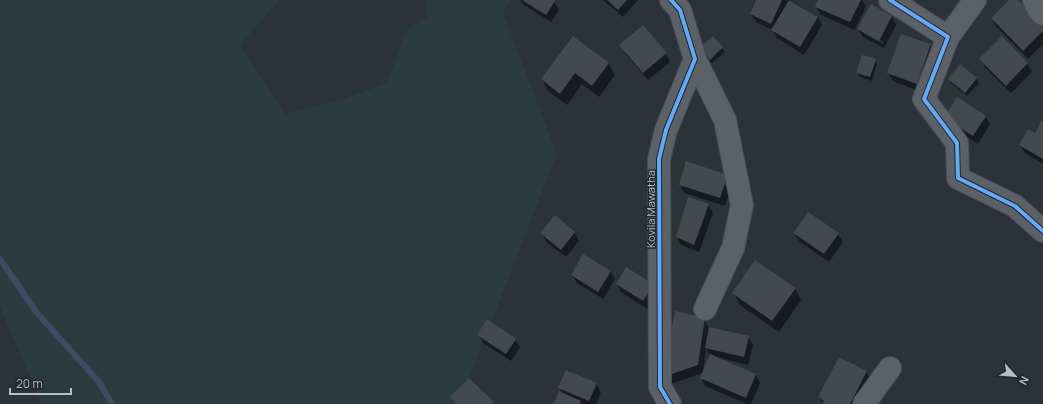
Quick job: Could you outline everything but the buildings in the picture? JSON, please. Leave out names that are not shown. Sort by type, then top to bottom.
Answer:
[{"type":"street","points":[[671,0],[680,10],[695,59],[725,120],[742,205],[733,248],[706,309]]},
{"type":"street","points":[[890,0],[948,37]]},
{"type":"street","points":[[975,0],[948,37],[924,99],[956,143],[958,178],[1015,206],[1043,231]]},
{"type":"street","points":[[1034,0],[1039,10],[1043,14]]},
{"type":"street","name":"Kovila Mawatha","points":[[670,404],[660,387],[659,159],[666,130],[695,59]]},
{"type":"street","points":[[864,404],[890,368]]},
{"type":"shaded area","points":[[0,0],[279,0],[240,45],[285,114],[343,99],[387,83],[407,29],[427,17],[427,0],[511,0],[503,13],[557,154],[459,404],[42,404],[0,307]]},
{"type":"waterway","points":[[0,259],[37,313],[99,382],[112,404]]},
{"type":"cycle path","points":[[670,404],[660,387],[659,159],[666,130],[695,59],[680,10],[671,0]]},
{"type":"cycle path","points":[[890,0],[948,37],[924,99],[957,143],[958,178],[1015,206],[1043,231]]}]
